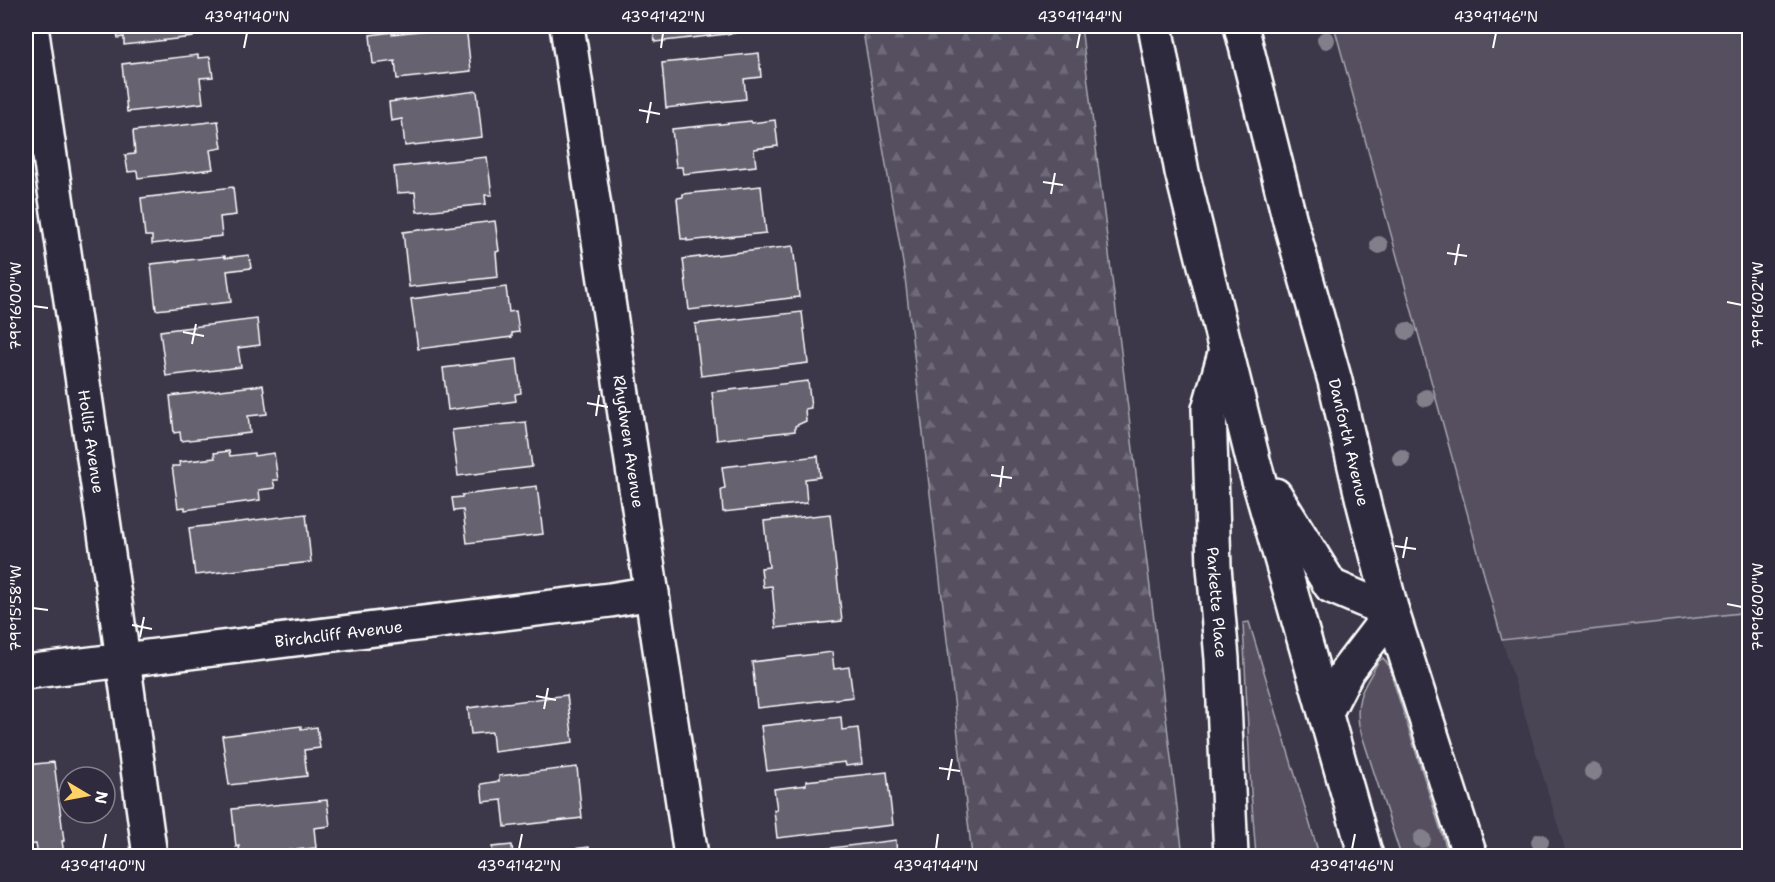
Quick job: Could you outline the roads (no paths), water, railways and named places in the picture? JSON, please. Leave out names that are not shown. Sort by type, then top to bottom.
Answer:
[{"type":"street","name":"Hollis Avenue","points":[[31,26],[150,856]]},
{"type":"street","name":"Rhydwen Avenue","points":[[567,26],[690,856]]},
{"type":"street","points":[[1155,26],[1182,172],[1253,460],[1366,856]]},
{"type":"street","name":"Danforth Avenue","points":[[1241,26],[1290,221],[1335,381],[1392,612],[1470,856]]},
{"type":"street","name":"Parkette Place","points":[[1226,350],[1209,409],[1214,567],[1222,659],[1231,856]]},
{"type":"street","points":[[1253,460],[1331,586],[1392,612],[1347,671],[1326,712]]},
{"type":"street","name":"Birchcliff Avenue","points":[[26,672],[652,593]]}]
